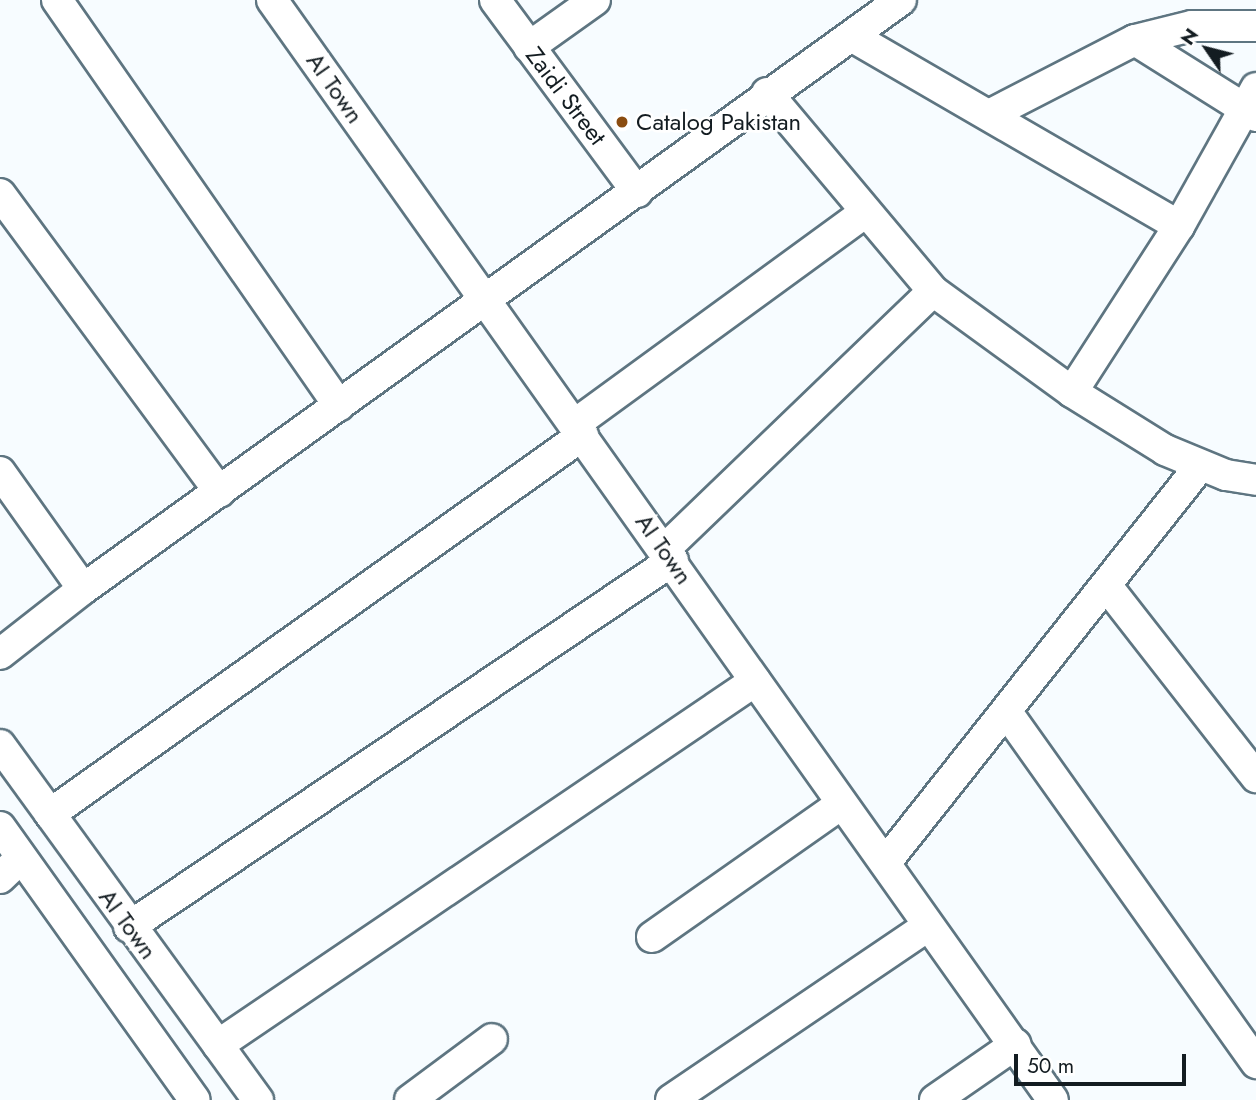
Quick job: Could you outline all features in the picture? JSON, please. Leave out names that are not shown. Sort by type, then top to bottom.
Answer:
[{"type":"street","points":[[57,0],[339,406]]},
{"type":"street","name":"AI Town","points":[[272,0],[669,554],[841,804],[886,862],[928,926],[1016,1044],[1053,1100]]},
{"type":"street","name":"Zaidi Street","points":[[495,0],[637,192]]},
{"type":"street","points":[[529,47],[595,0]]},
{"type":"street","points":[[0,654],[83,589],[637,192],[766,93],[853,37],[901,0]]},
{"type":"street","points":[[991,114],[1135,40],[1192,26],[1256,26]]},
{"type":"street","points":[[853,37],[991,114],[1179,226]]},
{"type":"street","points":[[1072,392],[1179,226],[1252,104],[1135,40]]},
{"type":"street","points":[[766,93],[933,291],[1072,392],[1165,450],[1200,466],[1256,480]]},
{"type":"street","points":[[0,194],[220,492]]},
{"type":"street","points":[[50,814],[579,430],[866,212]]},
{"type":"street","points":[[129,927],[669,554],[933,291]]},
{"type":"street","points":[[886,862],[1200,466]]},
{"type":"street","points":[[0,472],[83,589]]},
{"type":"street","points":[[1106,585],[1256,777]]},
{"type":"street","points":[[218,1045],[755,681]]},
{"type":"street","points":[[1006,711],[1256,1063]]},
{"type":"street","name":"AI Town","points":[[0,745],[129,927],[258,1100]]},
{"type":"street","points":[[652,937],[841,804]]},
{"type":"street","points":[[0,827],[10,868],[195,1100]]},
{"type":"street","points":[[671,1100],[928,926]]},
{"type":"street","points":[[410,1100],[492,1040]]},
{"type":"street","points":[[935,1100],[1016,1044]]},
{"type":"place","name":"Catalog Pakistan","points":[[622,122]]}]
